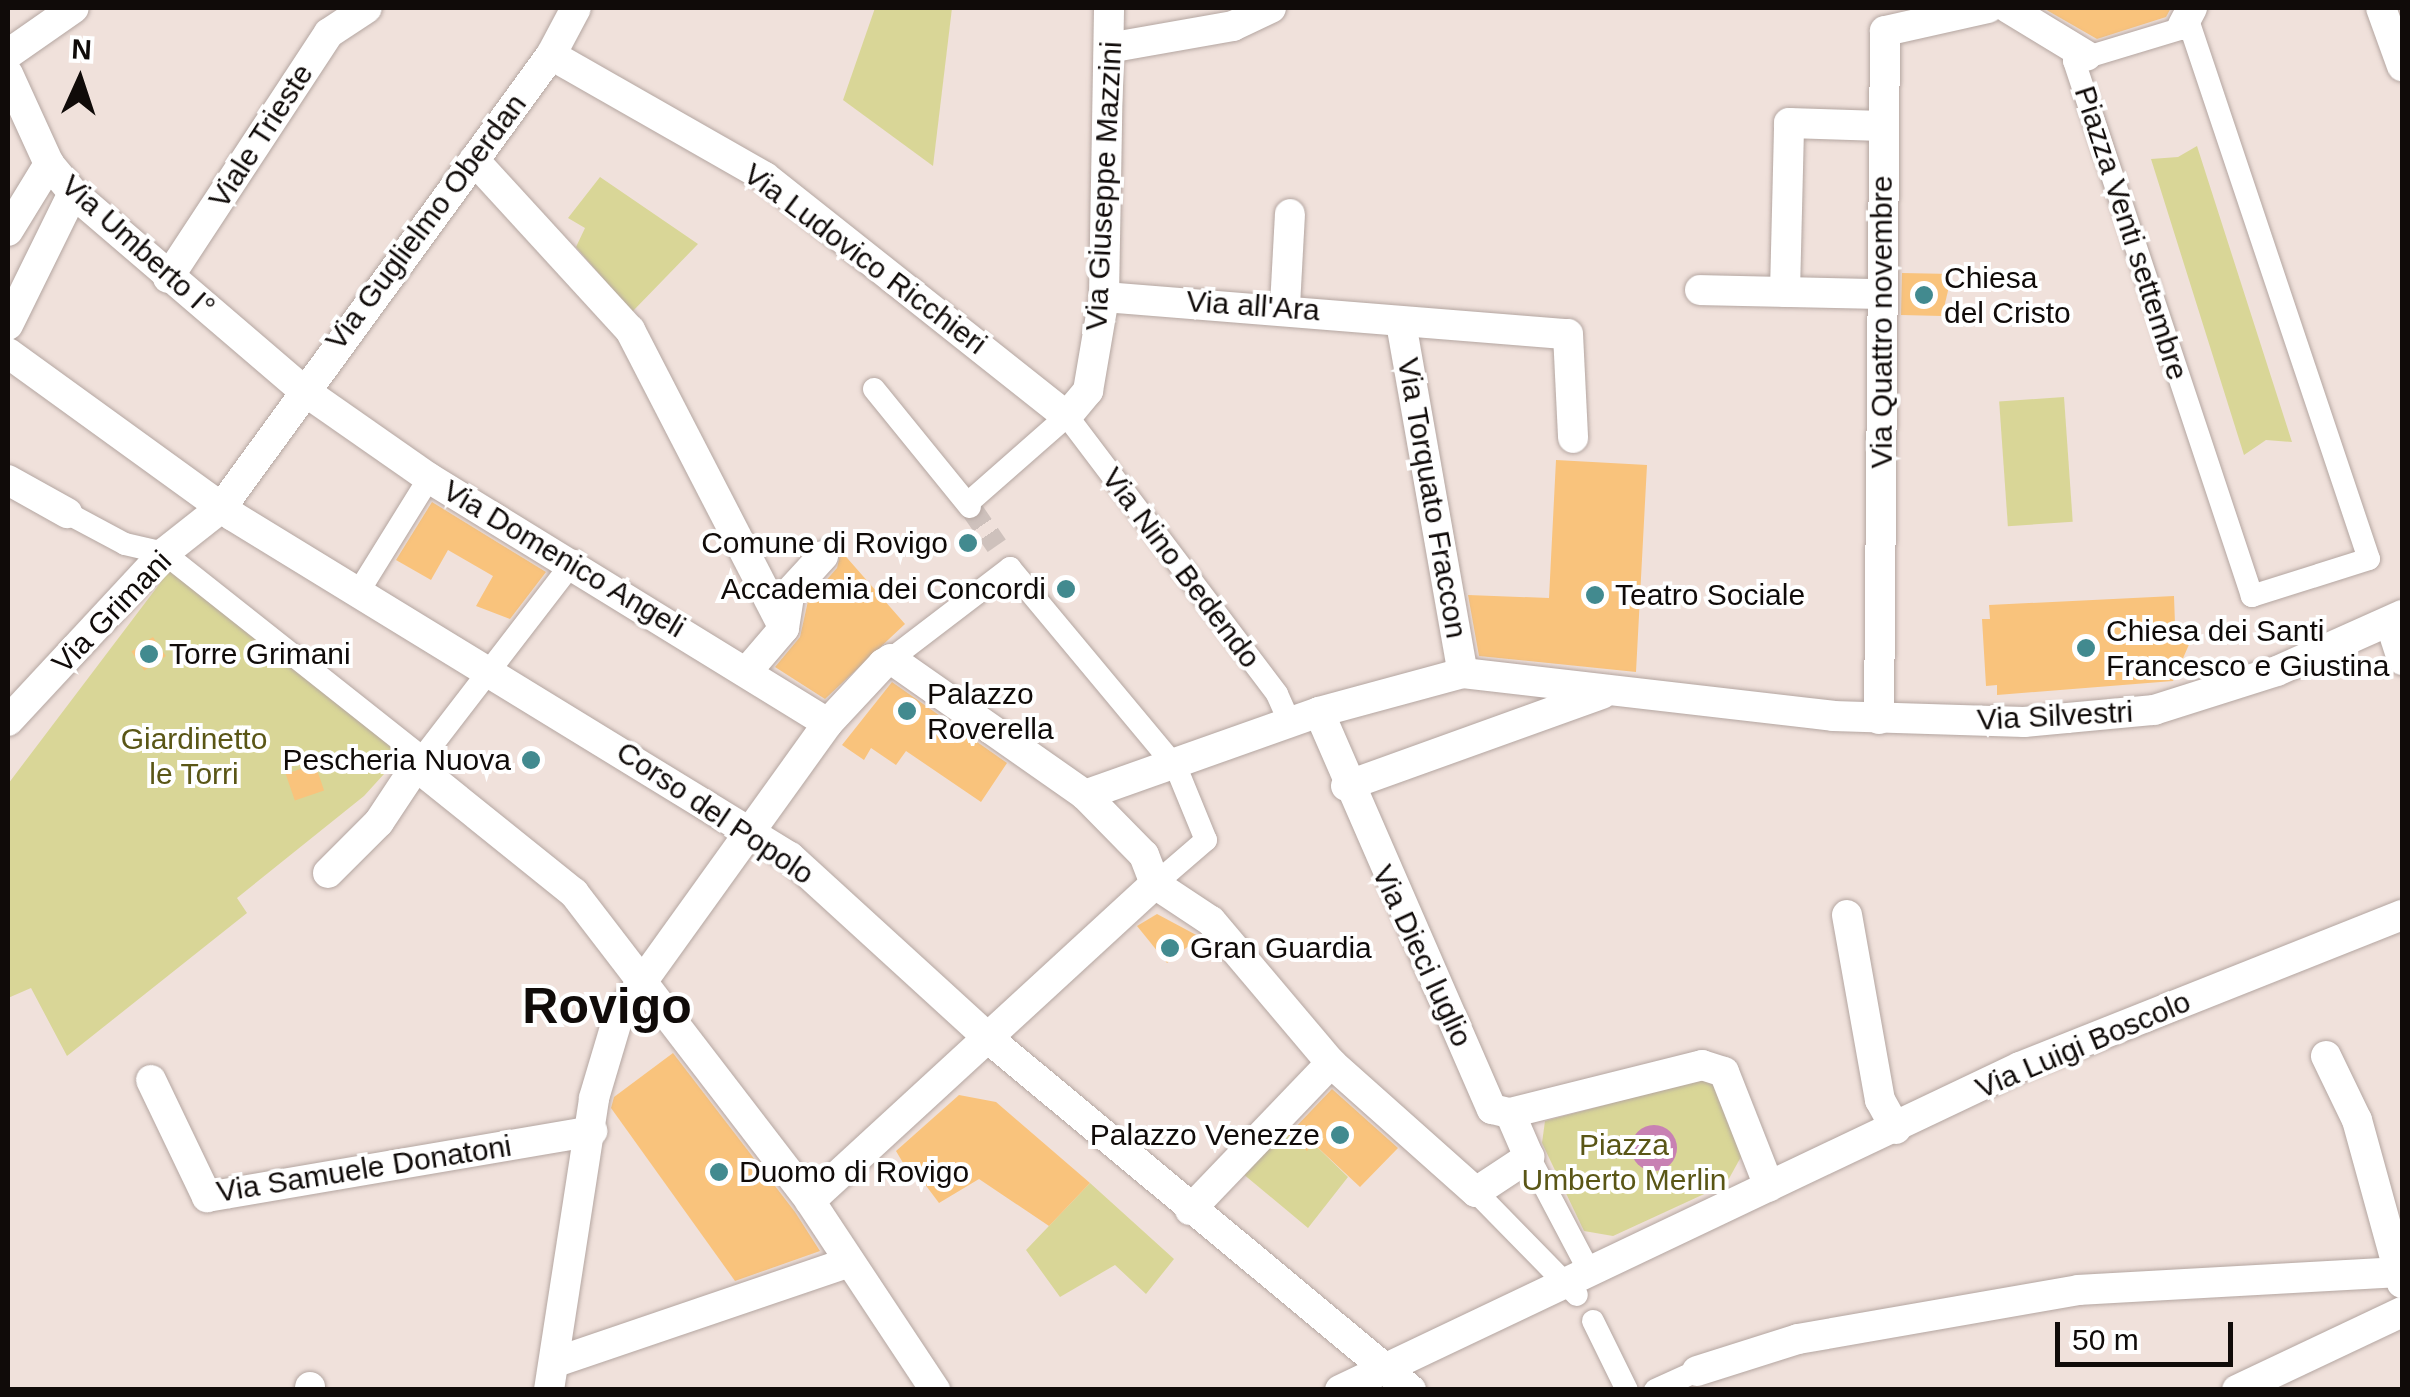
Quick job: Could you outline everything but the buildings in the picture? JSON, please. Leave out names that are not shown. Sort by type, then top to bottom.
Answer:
[{"type":"street","points":[[8,54],[74,8]]},
{"type":"street","name":"Viale Trieste","points":[[168,278],[329,32],[367,8]]},
{"type":"street","name":"Via Guglielmo Oberdan","points":[[222,508],[551,55],[576,8]]},
{"type":"street","name":"Via Giuseppe Mazzini","points":[[1067,416],[1088,391],[1104,297],[1114,47],[1110,8]]},
{"type":"street","points":[[1114,47],[1233,26],[1271,8]]},
{"type":"street","name":"Via Quattro novembre","points":[[1880,719],[1878,294],[1885,30],[1988,8]]},
{"type":"street","name":"Piazza Venti settembre","points":[[2008,8],[2087,56]]},
{"type":"street","points":[[2382,8],[2402,66]]},
{"type":"street","name":"Piazza Venti settembre","points":[[2190,26],[2363,559],[2252,596],[2074,61],[2190,26]]},
{"type":"street","name":"Via Ludovico Ricchieri","points":[[551,55],[766,178],[1067,416]]},
{"type":"street","name":"Via Umberto I°","points":[[8,74],[48,164],[73,193],[168,278],[304,390]]},
{"type":"street","points":[[1785,292],[1789,123],[1882,126]]},
{"type":"street","points":[[474,160],[630,330],[784,628]]},
{"type":"street","points":[[8,230],[48,164]]},
{"type":"street","points":[[8,325],[73,193]]},
{"type":"street","points":[[1285,306],[1290,214]]},
{"type":"street","points":[[1700,290],[1878,294]]},
{"type":"street","name":"Via all'Ara","points":[[1104,297],[1285,306],[1401,323],[1568,334],[1573,438]]},
{"type":"street","name":"Via Torquato Fraccon","points":[[1401,323],[1436,493],[1463,673]]},
{"type":"street","name":"Corso del Popolo","points":[[8,353],[222,508],[754,832],[878,931],[989,1039],[1190,1210],[1384,1372],[1411,1390]]},
{"type":"street","points":[[874,389],[969,505],[1067,416]]},
{"type":"street","name":"Via Domenico Angeli","points":[[304,390],[429,478],[750,669],[828,724]]},
{"type":"street","name":"Via Nino Bedendo","points":[[1067,416],[1277,694],[1290,724]]},
{"type":"street","points":[[2326,456],[2363,559]]},
{"type":"street","points":[[358,591],[429,478]]},
{"type":"street","points":[[8,480],[125,544],[164,553],[574,893],[810,1201],[936,1390]]},
{"type":"street","points":[[2225,490],[2254,594]]},
{"type":"street","name":"Via Grimani","points":[[8,721],[164,553],[222,508]]},
{"type":"street","points":[[810,1201],[989,1039],[1022,998],[1206,840],[1176,767],[1010,568],[998,546]]},
{"type":"street","points":[[750,669],[784,628],[790,592],[823,556]]},
{"type":"street","points":[[328,872],[379,822],[420,762],[496,672],[574,561]]},
{"type":"street","points":[[553,1376],[594,1098],[619,1014],[754,832],[828,724],[890,659],[1010,568]]},
{"type":"street","points":[[2396,619],[2402,660]]},
{"type":"street","name":"Via Silvestri","points":[[1463,673],[1690,703],[1880,719],[2024,722],[2154,710],[2277,672],[2396,619]]},
{"type":"street","points":[[890,659],[1085,795],[1144,854],[1155,884],[1211,920],[1331,1063],[1578,1282]]},
{"type":"street","points":[[1085,795],[1176,767],[1318,712],[1463,673]]},
{"type":"street","points":[[1318,712],[1346,786],[1602,694]]},
{"type":"street","name":"Via Dieci luglio","points":[[1346,786],[1492,1109],[1510,1113]]},
{"type":"street","points":[[1847,915],[1880,1100],[1896,1128]]},
{"type":"street","name":"Via Luigi Boscolo","points":[[1769,1186],[2020,1068],[2402,915]]},
{"type":"street","points":[[1656,1390],[1697,1370],[1798,1338],[2079,1290],[2400,1278],[2357,1120],[2326,1056]]},
{"type":"street","points":[[1190,1210],[1331,1063]]},
{"type":"street","points":[[1340,1390],[1578,1282],[1769,1186],[1724,1072],[1702,1065],[1510,1113],[1578,1282]]},
{"type":"street","name":"Via Samuele Donatoni","points":[[151,1080],[206,1197],[592,1130]]},
{"type":"street","points":[[1476,1192],[1530,1157]]},
{"type":"street","points":[[553,1376],[849,1262]]},
{"type":"street","points":[[2237,1390],[2402,1312]]},
{"type":"street","points":[[1593,1322],[1627,1390]]},
{"type":"green space","points":[[875,8],[952,8],[933,166],[843,100]]},
{"type":"green space","points":[[2197,146],[2292,442],[2266,440],[2244,455],[2151,159],[2178,157]]},
{"type":"green space","points":[[600,177],[698,244],[632,312],[576,247],[585,228],[568,218]]},
{"type":"green space","points":[[2064,397],[2073,522],[2008,526],[1999,402]]},
{"type":"green space","name":"Giardinetto le Torri","points":[[170,570],[404,752],[364,796],[237,898],[247,913],[67,1056],[31,988],[8,998],[8,784]]},
{"type":"green space","name":"Piazza Umberto Merlin","points":[[1702,1079],[1713,1082],[1742,1155],[1726,1184],[1613,1236],[1584,1231],[1542,1143],[1545,1121]]},
{"type":"green space","points":[[1280,1128],[1307,1150],[1313,1143],[1348,1177],[1308,1228],[1242,1173]]},
{"type":"green space","points":[[1090,1183],[1174,1259],[1146,1294],[1115,1265],[1060,1297],[1026,1250]]},
{"type":"shaded area","points":[[1654,1125],[1670,1132],[1677,1148],[1670,1164],[1654,1171],[1638,1164],[1631,1148],[1638,1132]]},
{"type":"tunnel","points":[[970,507],[997,546]]},
{"type":"place","name":"Chiesa del Cristo","points":[[1924,295]]},
{"type":"place","name":"Comune di Rovigo","points":[[968,543]]},
{"type":"place","name":"Accademia dei Concordi","points":[[1066,589]]},
{"type":"place","name":"Teatro Sociale","points":[[1595,595]]},
{"type":"place","name":"Chiesa dei Santi Francesco e Giustina","points":[[2086,648]]},
{"type":"place","name":"Torre Grimani","points":[[149,654]]},
{"type":"place","name":"Palazzo Roverella","points":[[907,711]]},
{"type":"place","name":"Pescheria Nuova","points":[[531,760]]},
{"type":"place","name":"Gran Guardia","points":[[1170,948]]},
{"type":"place","name":"Palazzo Venezze","points":[[1340,1135]]},
{"type":"place","name":"Duomo di Rovigo","points":[[719,1172]]},
{"type":"district","name":"Rovigo","points":[[607,1007]]}]
